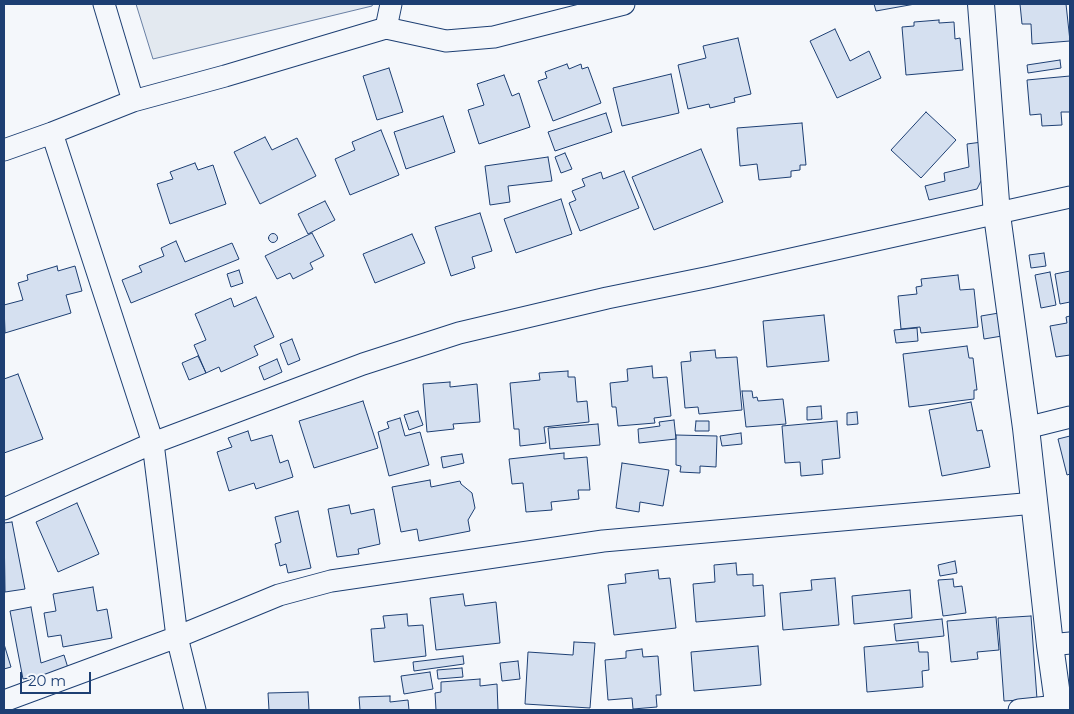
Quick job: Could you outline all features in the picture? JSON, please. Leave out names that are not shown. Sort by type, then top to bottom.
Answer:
[{"type":"street","points":[[104,4],[133,101]]},
{"type":"street","points":[[386,28],[391,4]]},
{"type":"street","points":[[4,150],[52,134],[133,101],[386,28],[446,41],[494,37],[624,4]]},
{"type":"street","points":[[981,4],[997,215],[1035,503],[1060,644],[1059,708],[1019,710]]},
{"type":"street","points":[[52,134],[153,443],[177,637],[196,710]]},
{"type":"street","points":[[4,509],[153,443],[363,364],[459,332],[607,298],[997,215],[1070,197]]},
{"type":"street","points":[[1026,428],[1070,417]]},
{"type":"street","points":[[4,701],[177,637],[279,595],[331,581],[603,541],[1035,503]]},
{"type":"shaded area","points":[[136,4],[373,4],[372,6],[153,59]]},
{"type":"building","points":[[874,4],[915,4],[876,11]]},
{"type":"building","points":[[1020,4],[1066,4],[1070,41],[1032,44],[1031,24],[1022,24]]},
{"type":"building","points":[[939,20],[939,23],[954,22],[955,39],[960,38],[963,70],[906,75],[902,27],[914,26],[914,22]]},
{"type":"building","points":[[835,29],[850,61],[869,51],[881,78],[837,98],[810,41]]},
{"type":"building","points":[[738,38],[751,94],[734,98],[735,102],[710,108],[709,104],[688,109],[678,65],[706,58],[703,46]]},
{"type":"building","points":[[1060,60],[1061,68],[1028,73],[1027,65]]},
{"type":"building","points":[[567,64],[569,69],[581,64],[582,69],[588,67],[601,103],[553,121],[538,81],[547,78],[545,72]]},
{"type":"building","points":[[389,68],[403,112],[377,120],[363,76]]},
{"type":"building","points":[[671,74],[679,113],[622,126],[613,88]]},
{"type":"building","points":[[504,75],[512,96],[519,93],[530,127],[479,144],[468,110],[484,105],[477,84]]},
{"type":"building","points":[[1070,76],[1070,112],[1061,112],[1062,125],[1042,126],[1041,114],[1030,115],[1027,80]]},
{"type":"building","points":[[926,112],[956,140],[921,178],[891,150]]},
{"type":"building","points":[[606,113],[612,132],[555,151],[548,132]]},
{"type":"building","points":[[443,116],[455,152],[406,169],[394,132]]},
{"type":"building","points":[[802,123],[806,165],[800,165],[800,170],[791,171],[791,177],[759,180],[757,164],[740,166],[737,128]]},
{"type":"building","points":[[381,130],[399,175],[350,195],[335,159],[355,150],[352,142]]},
{"type":"building","points":[[265,137],[272,150],[297,138],[316,176],[260,204],[234,152]]},
{"type":"building","points":[[982,142],[984,175],[977,189],[929,200],[925,186],[945,181],[944,173],[969,167],[967,144]]},
{"type":"building","points":[[701,149],[723,202],[654,230],[632,177]]},
{"type":"building","points":[[565,153],[572,169],[561,173],[555,157]]},
{"type":"building","points":[[548,157],[552,181],[508,186],[510,202],[490,205],[485,166]]},
{"type":"building","points":[[195,163],[198,170],[213,165],[226,204],[170,224],[157,184],[173,179],[170,172]]},
{"type":"building","points":[[624,171],[639,208],[580,231],[569,203],[576,200],[572,191],[585,186],[582,179],[601,172],[603,179]]},
{"type":"building","points":[[561,199],[572,234],[516,253],[504,219]]},
{"type":"building","points":[[325,201],[335,220],[308,234],[298,214]]},
{"type":"building","points":[[480,213],[492,251],[472,257],[475,268],[451,276],[435,227]]},
{"type":"building","points":[[273,233],[278,238],[273,243],[268,238]]},
{"type":"building","points":[[312,233],[324,256],[310,263],[313,269],[293,279],[290,273],[277,279],[265,256]]},
{"type":"building","points":[[412,234],[425,263],[375,283],[363,254]]},
{"type":"building","points":[[176,241],[185,262],[232,243],[239,259],[131,303],[122,280],[142,272],[139,266],[164,256],[161,248]]},
{"type":"building","points":[[1044,253],[1046,266],[1031,268],[1029,255]]},
{"type":"building","points":[[57,266],[58,271],[75,266],[82,291],[66,295],[71,313],[5,333],[4,305],[23,300],[18,283],[28,280],[27,275]]},
{"type":"building","points":[[239,270],[243,283],[231,287],[227,274]]},
{"type":"building","points":[[1070,271],[1070,302],[1060,304],[1055,274]]},
{"type":"building","points":[[1050,272],[1056,305],[1041,308],[1035,275]]},
{"type":"building","points":[[958,275],[960,290],[974,289],[978,327],[921,333],[920,327],[901,329],[898,296],[917,294],[916,287],[922,286],[921,279]]},
{"type":"building","points":[[256,297],[274,337],[254,346],[258,355],[221,372],[219,367],[206,373],[194,345],[206,340],[195,314],[231,298],[234,307]]},
{"type":"building","points":[[999,313],[1002,336],[984,339],[981,316]]},
{"type":"building","points":[[824,315],[829,361],[767,367],[763,321]]},
{"type":"building","points":[[1070,316],[1070,355],[1056,357],[1050,326],[1067,323],[1066,317]]},
{"type":"building","points":[[917,328],[918,341],[896,343],[894,330]]},
{"type":"building","points":[[292,339],[300,360],[288,365],[280,344]]},
{"type":"building","points":[[967,346],[969,358],[973,358],[977,390],[974,390],[974,399],[909,407],[903,354]]},
{"type":"building","points":[[715,350],[716,358],[737,357],[742,410],[699,414],[698,407],[685,408],[681,362],[691,361],[690,352]]},
{"type":"building","points":[[198,356],[206,373],[189,380],[182,363]]},
{"type":"building","points":[[277,359],[282,372],[264,380],[259,367]]},
{"type":"building","points":[[652,366],[653,378],[667,377],[671,416],[654,418],[655,423],[618,426],[616,407],[612,407],[610,383],[628,381],[627,369]]},
{"type":"building","points":[[568,371],[568,377],[575,377],[577,402],[587,401],[589,422],[544,427],[546,443],[520,446],[519,429],[514,429],[510,383],[540,380],[539,373]]},
{"type":"building","points":[[18,374],[43,439],[4,453],[4,379]]},
{"type":"building","points":[[450,382],[450,387],[477,384],[480,422],[453,424],[454,429],[427,432],[423,384]]},
{"type":"building","points":[[742,391],[752,391],[753,398],[757,397],[758,401],[783,399],[786,424],[746,427]]},
{"type":"building","points":[[363,401],[378,448],[314,468],[299,421]]},
{"type":"building","points":[[971,402],[977,431],[982,430],[990,467],[942,476],[929,410]]},
{"type":"building","points":[[821,406],[822,419],[807,420],[807,407]]},
{"type":"building","points":[[418,411],[423,425],[409,430],[404,415]]},
{"type":"building","points":[[857,412],[858,424],[847,425],[847,413]]},
{"type":"building","points":[[400,418],[405,436],[420,432],[429,465],[389,476],[378,432],[389,428],[387,422]]},
{"type":"building","points":[[674,420],[676,439],[639,443],[638,429],[660,426],[659,422]]},
{"type":"building","points":[[696,421],[709,421],[709,431],[695,431]]},
{"type":"building","points":[[837,421],[840,458],[822,460],[823,474],[801,476],[800,462],[785,463],[782,426]]},
{"type":"building","points":[[598,424],[600,445],[550,449],[548,428]]},
{"type":"building","points":[[248,431],[251,441],[272,435],[280,463],[288,460],[293,477],[256,489],[254,483],[229,491],[217,452],[232,447],[228,438]]},
{"type":"building","points":[[741,433],[742,444],[722,446],[720,436]]},
{"type":"building","points":[[676,435],[717,436],[716,467],[700,466],[700,473],[680,472],[681,466],[676,465]]},
{"type":"building","points":[[1070,436],[1070,474],[1067,475],[1058,439]]},
{"type":"building","points":[[564,453],[564,459],[587,457],[590,490],[578,490],[579,499],[551,502],[552,510],[526,512],[523,483],[512,484],[509,459]]},
{"type":"building","points":[[462,454],[464,463],[443,468],[441,457]]},
{"type":"building","points":[[622,463],[669,470],[663,506],[640,502],[639,512],[616,508]]},
{"type":"building","points":[[430,480],[431,487],[460,481],[472,493],[475,508],[468,520],[470,531],[419,541],[417,529],[401,532],[392,487]]},
{"type":"building","points":[[77,503],[99,554],[58,572],[36,522]]},
{"type":"building","points":[[349,505],[351,514],[374,509],[380,544],[358,549],[359,554],[337,557],[328,509]]},
{"type":"building","points":[[298,511],[311,568],[288,573],[286,564],[280,566],[275,544],[281,542],[275,517]]},
{"type":"building","points":[[12,522],[25,589],[5,592],[4,523]]},
{"type":"building","points":[[955,561],[957,573],[940,576],[938,565]]},
{"type":"building","points":[[736,563],[737,575],[753,574],[753,586],[763,585],[765,616],[696,622],[693,584],[715,582],[714,565]]},
{"type":"building","points":[[658,570],[659,579],[670,578],[676,628],[614,635],[608,585],[626,583],[625,574]]},
{"type":"building","points":[[835,578],[839,625],[783,630],[780,593],[812,590],[811,580]]},
{"type":"building","points":[[953,579],[954,587],[962,586],[966,613],[943,616],[938,580]]},
{"type":"building","points":[[93,587],[97,611],[107,609],[112,638],[63,647],[61,635],[48,637],[44,613],[56,611],[53,594]]},
{"type":"building","points":[[910,590],[912,618],[854,624],[852,596]]},
{"type":"building","points":[[463,594],[465,606],[496,602],[500,643],[436,650],[430,598]]},
{"type":"building","points":[[31,607],[41,663],[64,655],[68,668],[23,679],[10,611]]},
{"type":"building","points":[[407,614],[408,626],[423,625],[426,656],[374,662],[371,629],[385,628],[383,616]]},
{"type":"building","points":[[1031,616],[1037,699],[1004,701],[998,618]]},
{"type":"building","points":[[996,617],[999,650],[977,652],[978,659],[951,662],[947,621]]},
{"type":"building","points":[[942,619],[944,636],[896,641],[894,624]]},
{"type":"building","points":[[574,642],[595,643],[590,708],[525,704],[528,652],[573,655]]},
{"type":"building","points":[[918,642],[919,652],[928,652],[929,670],[922,671],[923,687],[867,692],[864,647]]},
{"type":"building","points":[[4,644],[11,667],[4,669]]},
{"type":"building","points":[[758,646],[761,685],[694,691],[691,652]]},
{"type":"building","points":[[642,649],[643,657],[658,656],[661,695],[656,695],[657,707],[633,709],[632,698],[608,700],[605,660],[626,658],[626,651]]},
{"type":"building","points":[[463,656],[464,664],[414,671],[413,662]]},
{"type":"building","points":[[518,661],[520,679],[502,681],[500,663]]},
{"type":"building","points":[[462,668],[463,677],[438,679],[437,670]]},
{"type":"building","points":[[430,672],[433,689],[404,694],[401,676]]},
{"type":"building","points":[[480,679],[480,686],[497,684],[498,710],[436,710],[435,693],[441,692],[441,682]]},
{"type":"building","points":[[308,692],[309,710],[269,710],[268,693]]},
{"type":"building","points":[[390,696],[390,702],[408,700],[409,710],[360,710],[359,697]]}]
